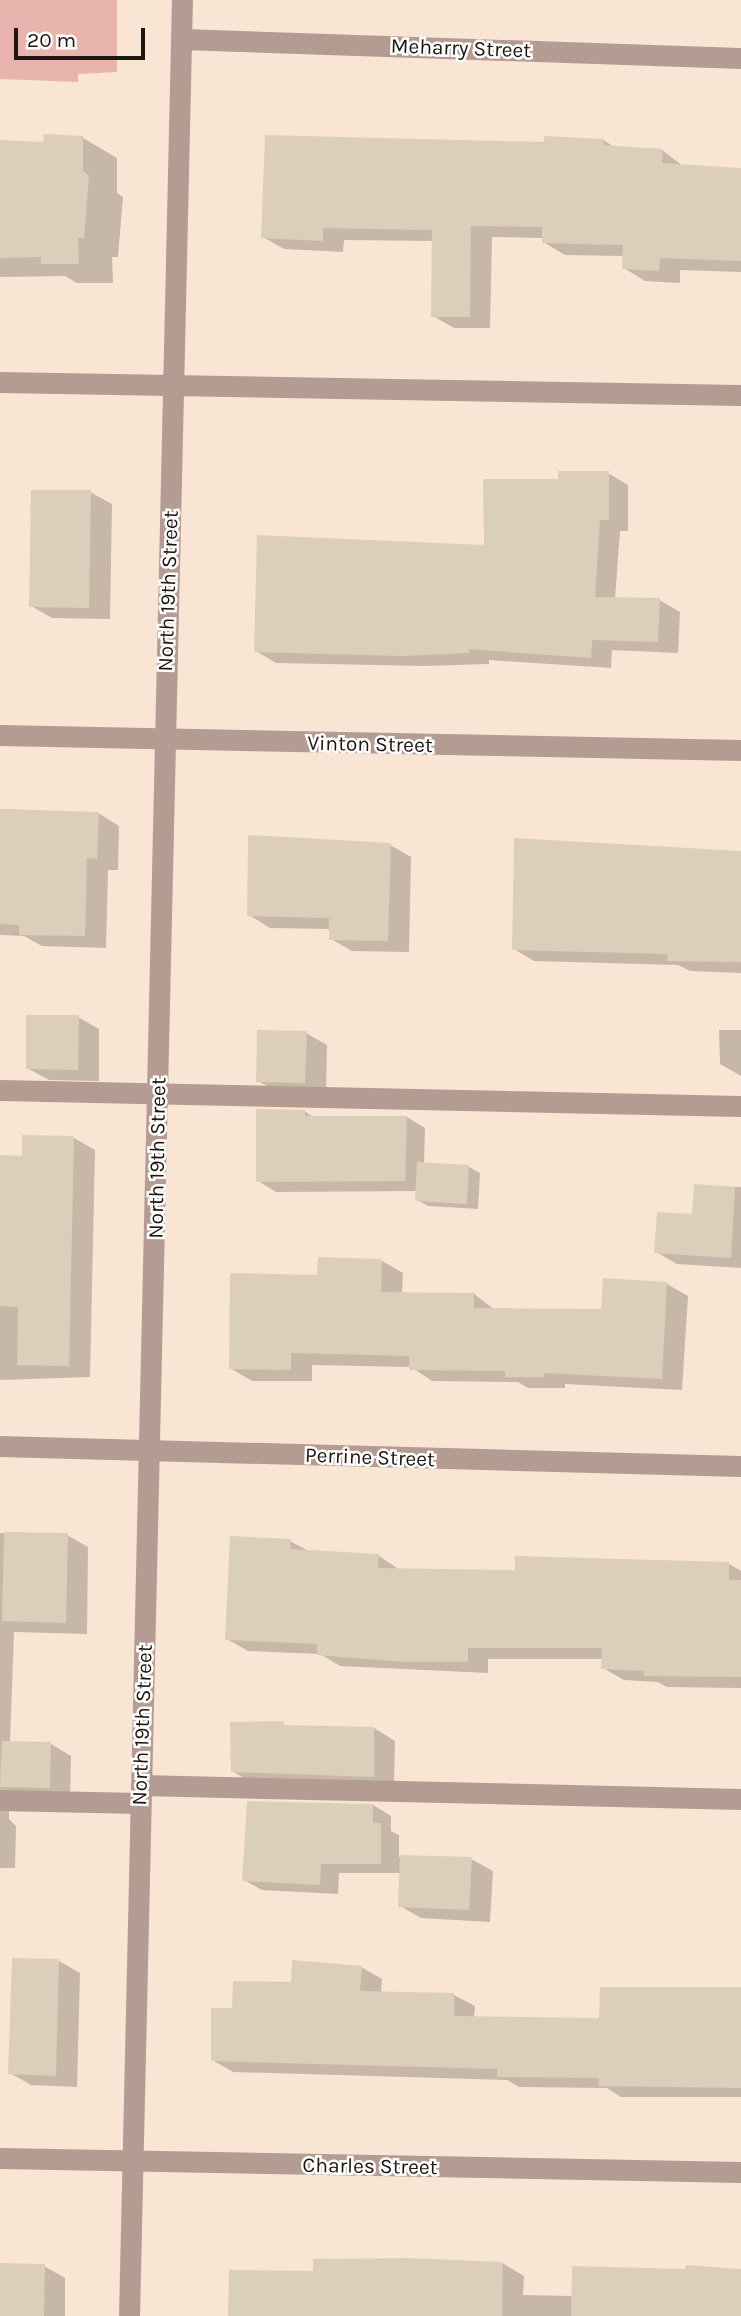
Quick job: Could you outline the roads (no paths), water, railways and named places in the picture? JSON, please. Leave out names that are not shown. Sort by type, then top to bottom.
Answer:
[{"type":"street","name":"North 19th Street","points":[[129,2316],[140,1794],[151,1450],[163,740],[175,386],[182,0]]},
{"type":"street","name":"Meharry Street","points":[[182,39],[741,58]]},
{"type":"street","points":[[0,382],[741,396]]},
{"type":"street","name":"Vinton Street","points":[[0,735],[741,750]]},
{"type":"street","points":[[0,1090],[741,1106]]},
{"type":"street","name":"Perrine Street","points":[[0,1446],[741,1466]]},
{"type":"street","points":[[0,1800],[140,1794],[741,1799]]},
{"type":"street","name":"Charles Street","points":[[0,2158],[741,2172]]}]
